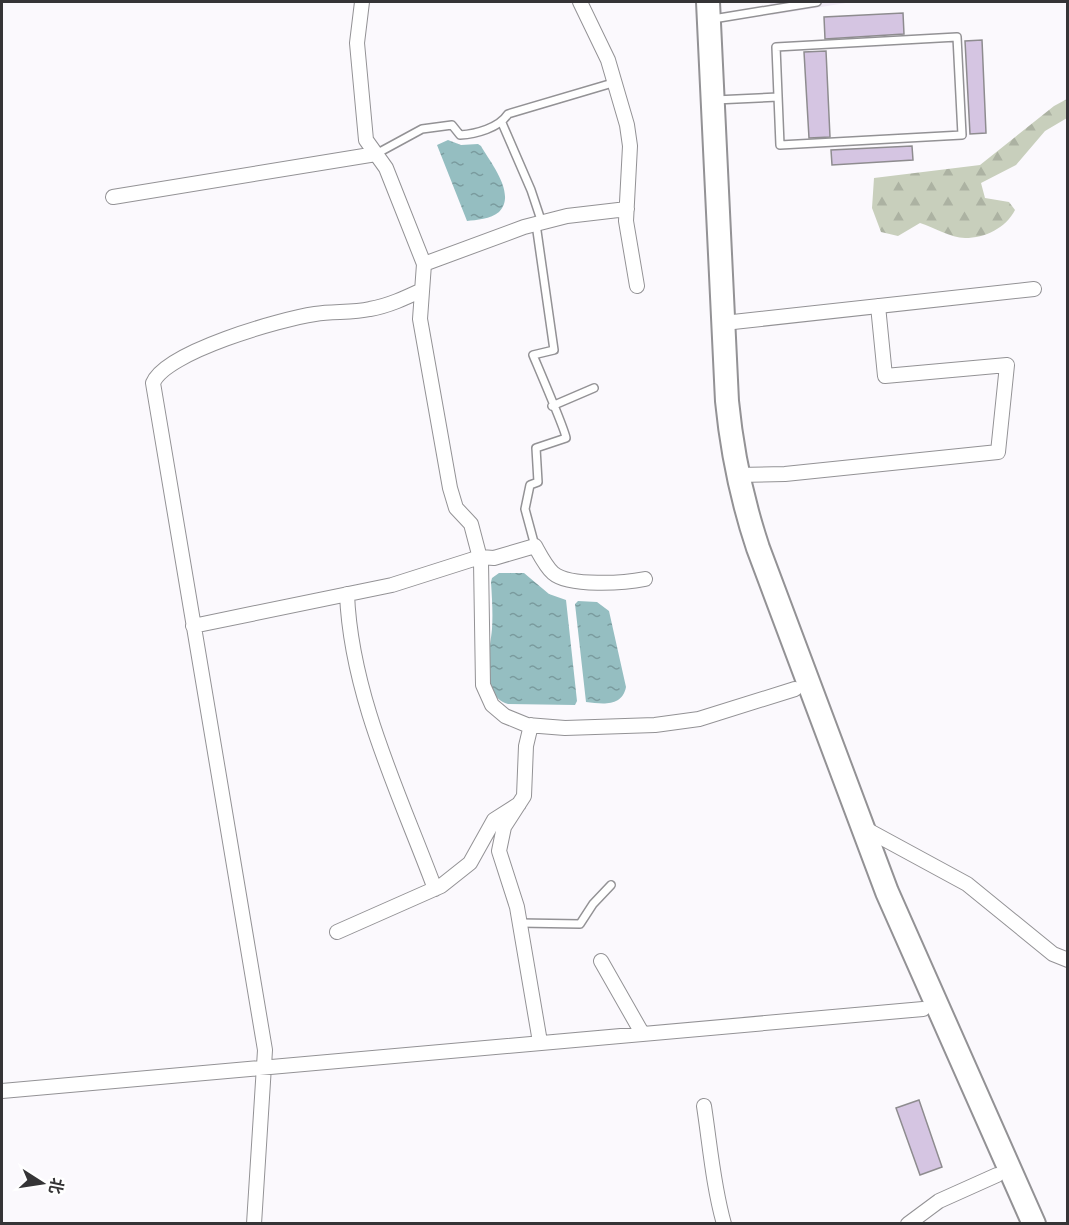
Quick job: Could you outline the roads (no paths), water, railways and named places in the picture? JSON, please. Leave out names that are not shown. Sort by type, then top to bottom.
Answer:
[{"type":"highway","points":[[693,2],[712,402],[718,453],[736,529],[873,898],[1018,1224]]},
{"type":"highway","points":[[708,10],[727,401],[737,475],[758,548],[887,892],[1034,1224]]},
{"type":"street","points":[[362,2],[358,25],[358,60],[366,140],[386,168],[424,264],[420,319],[450,488],[456,508],[471,524],[480,557],[484,627],[482,678],[484,692],[492,705],[505,716],[531,725],[594,728],[699,719],[795,689]]},
{"type":"street","points":[[580,2],[616,82],[630,146],[626,221],[637,286]]},
{"type":"street","points":[[113,197],[218,177],[376,154]]},
{"type":"street","points":[[424,264],[567,216],[627,209]]},
{"type":"street","points":[[724,323],[1034,289]]},
{"type":"street","points":[[254,1224],[265,1050],[153,383],[158,373],[169,363],[248,332],[315,314],[369,310],[422,290]]},
{"type":"street","points":[[737,475],[785,474],[998,452],[1007,365],[885,376],[878,306]]},
{"type":"street","points":[[193,626],[392,585],[480,557],[494,558],[535,546],[552,573],[566,579],[623,584],[645,579]]},
{"type":"street","points":[[347,594],[349,630],[368,704],[435,889]]},
{"type":"street","points":[[531,725],[525,756],[526,788],[520,803],[504,828],[499,851],[520,922],[540,1042]]},
{"type":"street","points":[[337,932],[435,889],[470,863],[489,826],[500,814],[520,803]]},
{"type":"street","points":[[862,827],[967,884],[1053,954],[1068,960]]},
{"type":"street","points":[[600,961],[642,1033]]},
{"type":"street","points":[[2,1091],[923,1009]]},
{"type":"street","points":[[704,1106],[714,1169],[714,1185],[724,1224]]},
{"type":"street","points":[[908,1224],[939,1202],[997,1176]]},
{"type":"lane","points":[[708,10],[817,2]]},
{"type":"lane","points":[[957,38],[962,135],[780,145],[778,97],[776,47],[957,38]]},
{"type":"lane","points":[[376,154],[428,128],[452,125],[460,135],[467,135],[502,123],[508,114],[616,82]]},
{"type":"lane","points":[[711,100],[778,97]]},
{"type":"lane","points":[[502,123],[539,224],[554,350],[533,355],[552,406],[566,433],[566,438],[536,448],[538,482],[530,485],[525,509],[535,546]]},
{"type":"lane","points":[[552,406],[594,387]]},
{"type":"lane","points":[[520,922],[580,924],[593,904],[611,885]]},
{"type":"water","points":[[448,140],[461,145],[478,144],[481,146],[504,187],[504,205],[499,212],[483,219],[467,221],[437,145]]},
{"type":"water","points":[[499,573],[524,573],[549,594],[566,600],[577,701],[575,705],[508,704],[499,699],[493,691],[488,671],[492,623],[491,582],[492,578]]},
{"type":"water","points":[[578,601],[597,602],[609,611],[626,687],[620,698],[611,703],[586,702],[575,604]]}]
